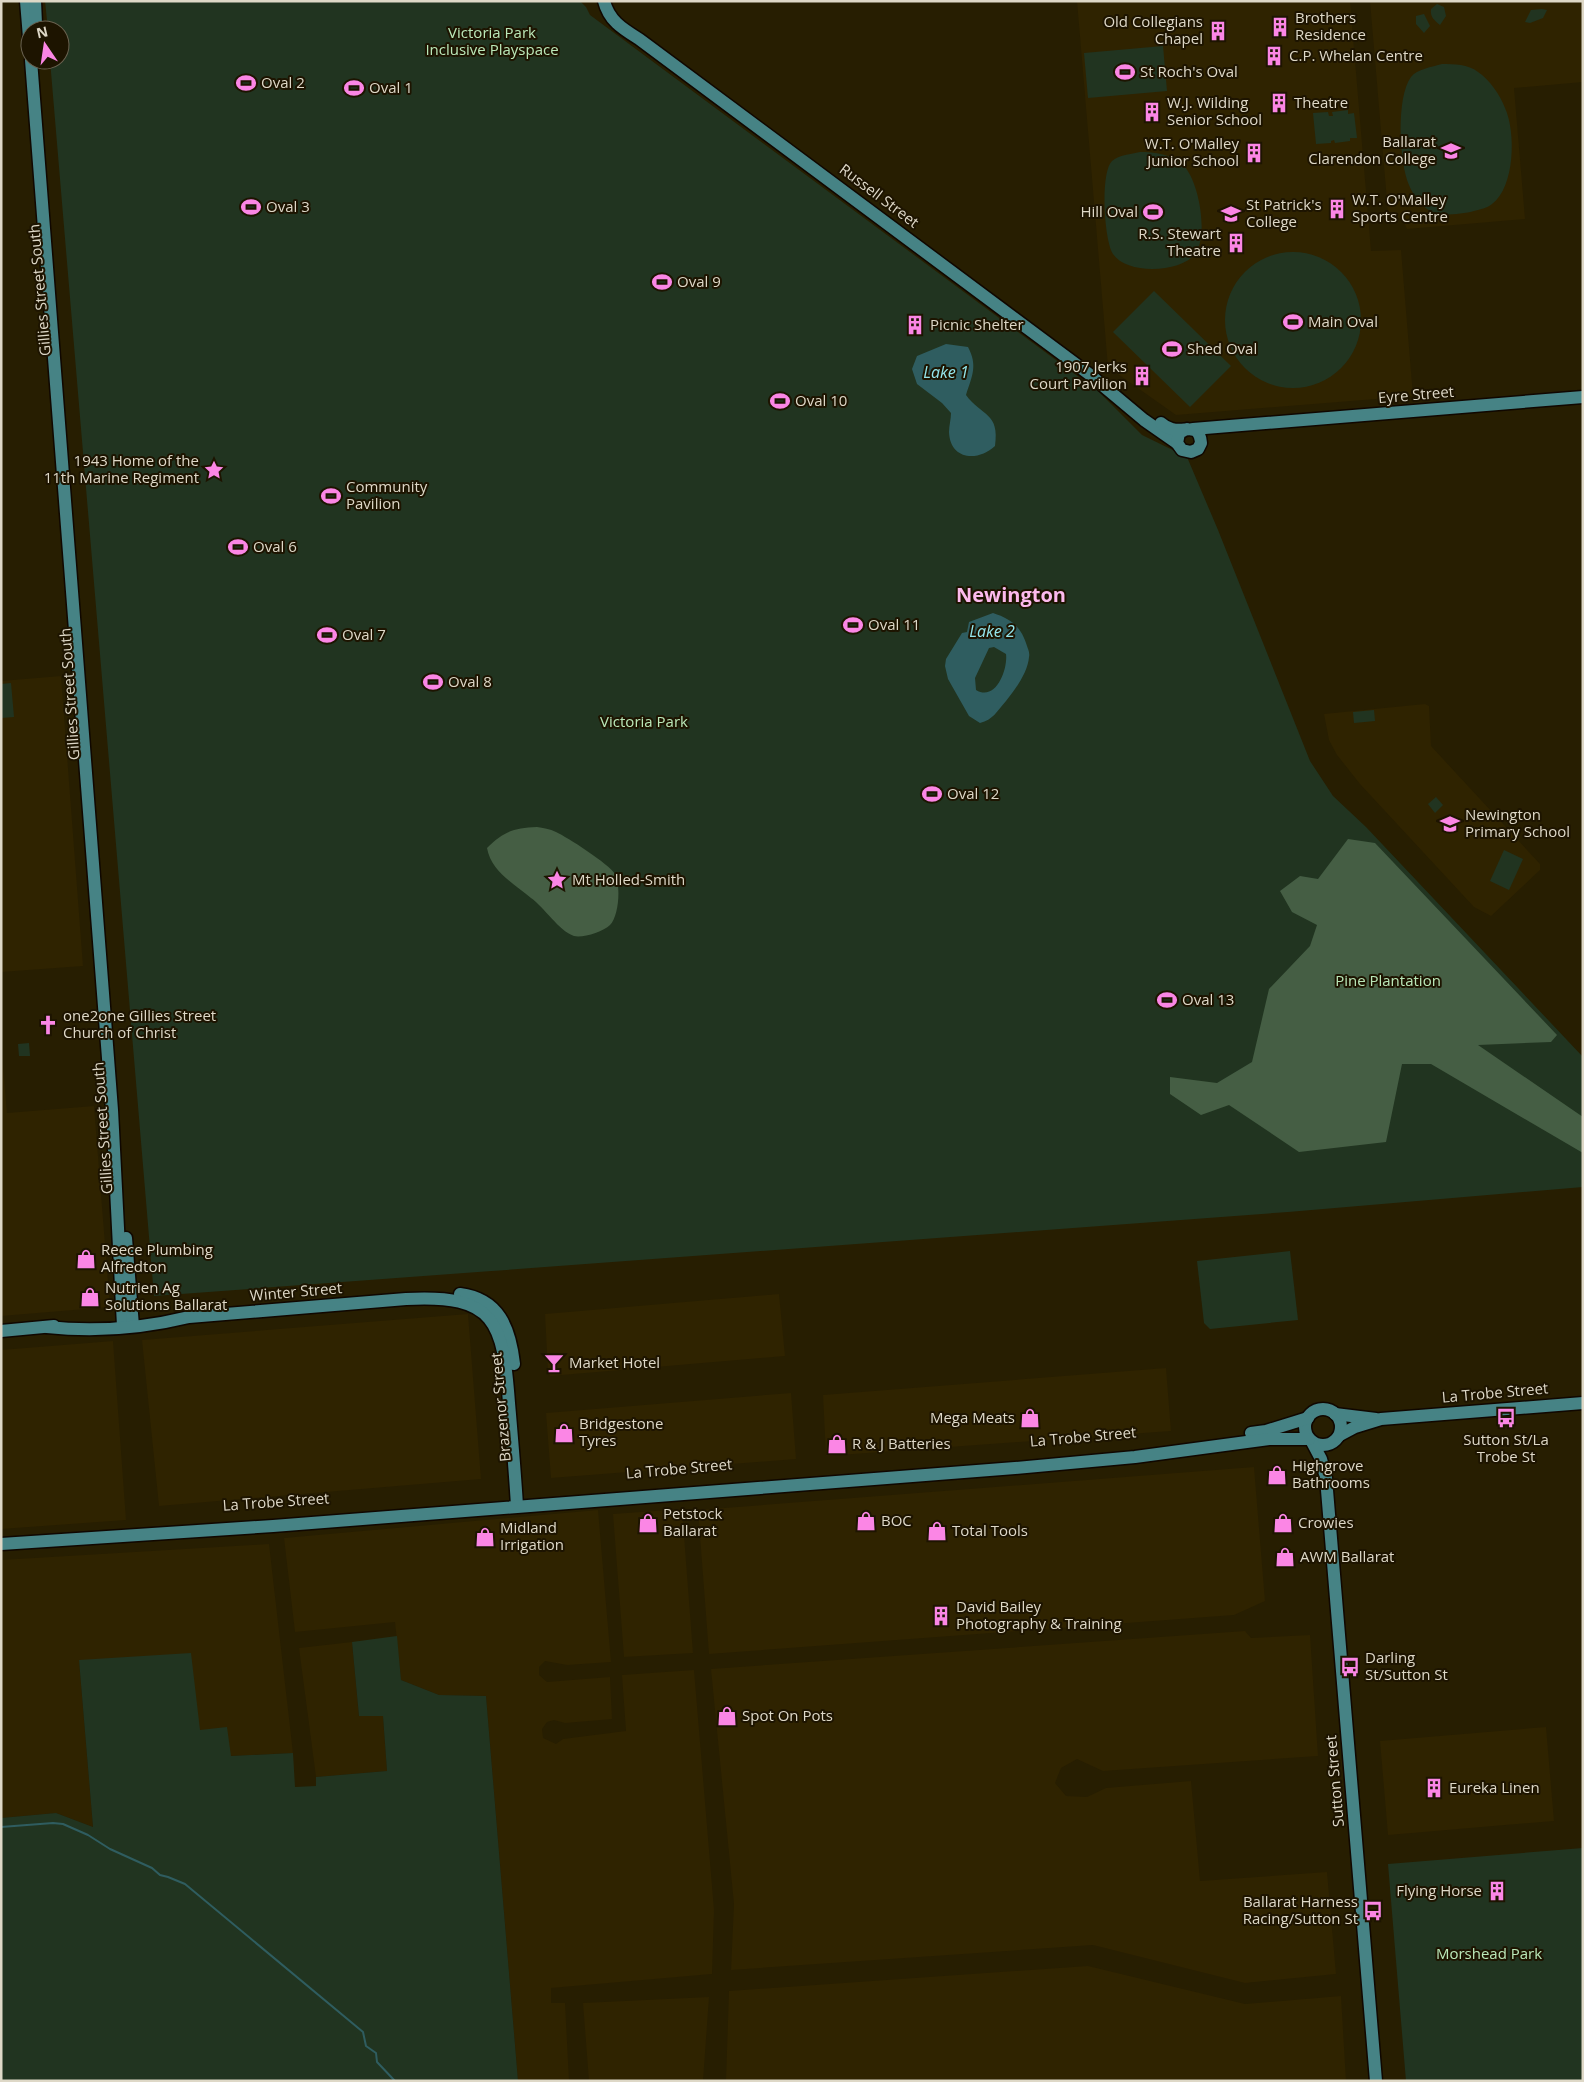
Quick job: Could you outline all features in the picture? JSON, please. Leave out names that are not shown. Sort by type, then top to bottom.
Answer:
[{"type":"main road","name":"Russell Street","points":[[604,1],[608,13],[613,20],[640,38],[1098,380],[1144,420],[1177,443]]},
{"type":"main road","name":"Russell Street","points":[[613,1],[617,14],[640,38]]},
{"type":"main road","points":[[31,4],[35,20]]},
{"type":"main road","points":[[31,4],[31,20]]},
{"type":"main road","name":"Gillies Street South","points":[[32,70],[64,431],[104,956],[128,1322]]},
{"type":"main road","name":"Gillies Street South","points":[[39,70],[46,218]]},
{"type":"main road","name":"Russell Street","points":[[1098,380],[1113,388],[1168,428],[1175,430],[1190,429]]},
{"type":"main road","name":"Eyre Street","points":[[1190,429],[1583,397]]},
{"type":"main road","name":"Eyre Street","points":[[1201,442],[1221,430],[1252,424]]},
{"type":"main road","points":[[1190,429],[1199,434],[1201,442],[1198,449],[1189,452],[1181,449],[1177,443],[1179,433],[1190,429]]},
{"type":"main road","name":"Gillies Street South","points":[[115,1110],[120,1287],[128,1322]]},
{"type":"main road","name":"Winter Street","points":[[1,1331],[47,1327],[76,1330],[172,1315],[189,1317],[446,1294],[464,1295],[479,1299],[495,1318]]},
{"type":"main road","name":"Brazenor Street","points":[[495,1318],[506,1327],[512,1346],[513,1400],[521,1503]]},
{"type":"main road","name":"La Trobe Street","points":[[1335,1414],[1381,1419],[1583,1402]]},
{"type":"main road","points":[[1321,1409],[1327,1409],[1335,1414],[1341,1424],[1338,1438],[1324,1446],[1310,1440],[1305,1431],[1308,1418],[1321,1409]]},
{"type":"main road","name":"La Trobe Street","points":[[813,1479],[1154,1447],[1266,1431],[1308,1418]]},
{"type":"main road","name":"La Trobe Street","points":[[1338,1438],[1355,1427],[1381,1419]]},
{"type":"main road","name":"Sutton Street","points":[[1326,1478],[1329,1457],[1338,1438]]},
{"type":"main road","name":"La Trobe Street","points":[[1,1544],[689,1488],[1135,1458],[1270,1439],[1310,1440]]},
{"type":"main road","name":"Sutton Street","points":[[1310,1440],[1321,1459],[1326,1478],[1376,2081]]},
{"type":"shaded area","name":"St Patrick's College","points":[[1077,1],[1350,1],[1371,251],[1401,250],[1413,396],[1176,415],[1108,367]]},
{"type":"shaded area","name":"Ballarat Clarendon College","points":[[1370,1],[1583,1],[1583,82],[1514,88],[1525,219],[1407,229],[1403,221],[1388,213]]},
{"type":"shaded area","points":[[61,676],[83,966],[1,972],[1,681]]},
{"type":"shaded area","name":"Newington Primary School","points":[[1425,704],[1429,706],[1431,746],[1540,864],[1540,870],[1491,916],[1474,907],[1360,784],[1337,755],[1329,740],[1324,714]]},
{"type":"shaded area","points":[[1,1043],[7,1113],[94,1106],[110,1307],[1,1316]]},
{"type":"shaded area","points":[[779,1294],[785,1356],[550,1376],[548,1372],[545,1314]]},
{"type":"shaded area","points":[[468,1314],[481,1479],[159,1506],[142,1340]]},
{"type":"shaded area","points":[[113,1341],[126,1520],[1,1529],[1,1350]]},
{"type":"shaded area","points":[[1166,1368],[1171,1431],[826,1456],[823,1395]]},
{"type":"shaded area","points":[[791,1393],[796,1459],[551,1478],[546,1413]]},
{"type":"shaded area","points":[[1254,1467],[1265,1601],[1234,1615],[709,1654],[698,1510]]},
{"type":"shaded area","points":[[682,1509],[693,1653],[624,1657],[613,1514]]},
{"type":"shaded area","points":[[598,1510],[611,1662],[567,1665],[545,1661],[539,1667],[539,1675],[547,1682],[610,1677],[612,1719],[565,1723],[554,1720],[547,1722],[542,1729],[543,1738],[556,1744],[563,1739],[626,1731],[622,1675],[694,1670],[714,1910],[712,1974],[551,1988],[551,2003],[565,2003],[569,2081],[518,2081],[486,1696],[439,1695],[401,1680],[395,1622],[295,1632],[284,1538]]},
{"type":"shaded area","points":[[269,1544],[293,1753],[230,1756],[200,1730],[79,1660],[93,1827],[56,1813],[1,1818],[1,1560]]},
{"type":"shaded area","points":[[1245,1631],[1251,1638],[1310,1635],[1318,1756],[1103,1771],[1077,1759],[1061,1768],[1055,1783],[1066,1796],[1087,1797],[1106,1788],[1191,1781],[1200,1881],[1327,1872],[1336,1974],[1245,1983],[1093,1945],[731,1970],[734,1904],[711,1669]]},
{"type":"shaded area","points":[[352,1642],[359,1716],[383,1716],[387,1771],[316,1777],[299,1648]]},
{"type":"shaded area","points":[[1546,1727],[1554,1821],[1388,1835],[1380,1741]]},
{"type":"shaded area","points":[[1088,1966],[1245,2004],[1341,1996],[1346,2081],[726,2081],[729,1991]]},
{"type":"shaded area","points":[[709,1997],[703,2081],[589,2081],[583,2003]]},
{"type":"green space","name":"Victoria Park","points":[[45,1],[580,1],[590,15],[1099,392],[1142,435],[1187,457],[1310,761],[1333,796],[1366,827],[1583,1057],[1583,1187],[1288,1212],[154,1296],[51,70],[70,70],[70,20],[47,20]]},
{"type":"green space","points":[[1437,4],[1444,7],[1446,16],[1440,25],[1431,14],[1431,9]]},
{"type":"green space","points":[[1531,10],[1547,10],[1543,18],[1530,23],[1525,22]]},
{"type":"green space","points":[[1424,14],[1430,26],[1424,33],[1416,24],[1416,16]]},
{"type":"green space","name":"St Roch's Oval","points":[[1163,46],[1167,91],[1088,98],[1084,53]]},
{"type":"green space","points":[[1442,64],[1470,67],[1487,79],[1503,103],[1509,118],[1511,131],[1512,144],[1509,172],[1500,196],[1487,207],[1459,214],[1438,214],[1427,209],[1419,201],[1410,188],[1401,146],[1401,114],[1406,86],[1411,77],[1417,72]]},
{"type":"green space","points":[[1348,110],[1348,114],[1354,113],[1357,138],[1350,138],[1350,141],[1335,143],[1334,140],[1331,143],[1316,144],[1313,113],[1328,112],[1329,116],[1333,116],[1332,112]]},
{"type":"green space","name":"Hill Oval","points":[[1140,152],[1157,153],[1173,158],[1189,172],[1194,183],[1198,195],[1202,222],[1199,246],[1195,254],[1178,265],[1154,269],[1130,266],[1120,261],[1113,254],[1110,246],[1107,235],[1105,207],[1108,168],[1112,161],[1118,157]]},
{"type":"green space","name":"Main Oval","points":[[1293,252],[1319,257],[1331,263],[1341,272],[1350,282],[1356,294],[1361,320],[1356,346],[1350,358],[1341,368],[1331,377],[1319,383],[1293,388],[1267,383],[1255,377],[1245,368],[1236,358],[1230,346],[1225,320],[1230,294],[1236,282],[1245,272],[1255,263],[1267,257]]},
{"type":"green space","name":"Shed Oval","points":[[1154,291],[1231,366],[1190,407],[1113,332]]},
{"type":"green space","points":[[11,683],[14,717],[1,718],[1,684]]},
{"type":"green space","points":[[1374,710],[1375,721],[1354,723],[1353,712]]},
{"type":"green space","points":[[1436,797],[1443,805],[1435,813],[1428,804]]},
{"type":"green space","points":[[537,827],[554,831],[569,839],[597,858],[615,874],[618,885],[617,908],[613,921],[607,928],[582,936],[574,936],[568,933],[493,864],[487,848],[493,842],[504,834],[522,828]]},
{"type":"green space","name":"Pine Plantation","points":[[1348,839],[1375,843],[1557,1035],[1551,1042],[1478,1045],[1583,1117],[1583,1153],[1431,1064],[1402,1064],[1386,1142],[1299,1152],[1229,1105],[1201,1115],[1170,1094],[1170,1077],[1217,1083],[1252,1062],[1269,989],[1310,946],[1317,925],[1292,912],[1280,891],[1300,876],[1318,879]]},
{"type":"green space","points":[[1504,850],[1523,859],[1509,890],[1490,881]]},
{"type":"green space","points":[[29,1043],[30,1056],[19,1056],[18,1044]]},
{"type":"green space","points":[[1290,1251],[1298,1320],[1210,1329],[1204,1323],[1197,1261]]},
{"type":"green space","points":[[397,1636],[401,1680],[439,1695],[486,1696],[518,2081],[1,2081],[1,1818],[56,1813],[93,1827],[79,1660],[191,1653],[200,1730],[227,1727],[231,1756],[293,1753],[295,1787],[316,1786],[316,1777],[387,1771],[383,1716],[359,1716],[352,1642]]},
{"type":"green space","name":"Morshead Park","points":[[1583,1848],[1583,2081],[1406,2081],[1388,1864]]},
{"type":"water","name":"Lake 1","points":[[946,344],[968,347],[973,360],[973,366],[966,395],[992,420],[995,427],[995,446],[981,454],[966,456],[954,448],[949,432],[951,413],[942,403],[917,384],[912,369],[917,356]]},
{"type":"water","name":"Lake 2","points":[[993,613],[1005,618],[1022,633],[1029,654],[1026,669],[1013,692],[994,715],[980,723],[969,716],[948,679],[945,666],[946,659],[962,633],[967,632],[969,622]],"holes":[[[994,647],[1006,654],[1003,675],[995,688],[983,693],[976,690],[975,678],[989,648]]]},
{"type":"waterway","points":[[1,1827],[63,1824],[88,1835],[110,1849],[152,1868],[160,1875],[185,1884],[363,2032],[366,2046],[376,2053],[377,2062],[395,2081]]},
{"type":"place","name":"Brothers Residence","points":[[1280,27]]},
{"type":"place","name":"Old Collegians Chapel","points":[[1218,31]]},
{"type":"place","name":"C.P. Whelan Centre","points":[[1274,56]]},
{"type":"place","name":"St Roch's Oval","points":[[1125,72]]},
{"type":"place","name":"Oval 2","points":[[246,83]]},
{"type":"place","name":"Oval 1","points":[[354,88]]},
{"type":"place","name":"Theatre","points":[[1279,103]]},
{"type":"place","name":"W.J. Wilding Senior School","points":[[1152,112]]},
{"type":"place","name":"Ballarat Clarendon College","points":[[1451,151]]},
{"type":"place","name":"W.T. O'Malley Junior School","points":[[1254,153]]},
{"type":"place","name":"Oval 3","points":[[251,207]]},
{"type":"place","name":"W.T. O'Malley Sports Centre","points":[[1337,209]]},
{"type":"place","name":"Hill Oval","points":[[1153,212]]},
{"type":"place","name":"St Patrick's College","points":[[1231,214]]},
{"type":"place","name":"R.S. Stewart Theatre","points":[[1236,243]]},
{"type":"place","name":"Oval 9","points":[[662,282]]},
{"type":"place","name":"Main Oval","points":[[1293,322]]},
{"type":"place","name":"Picnic Shelter","points":[[915,325]]},
{"type":"place","name":"Shed Oval","points":[[1172,349]]},
{"type":"place","name":"1907 Jerks Court Pavilion","points":[[1142,376]]},
{"type":"place","name":"Oval 10","points":[[780,401]]},
{"type":"place","name":"1943 Home of the 11th Marine Regiment","points":[[214,470]]},
{"type":"place","name":"Community Pavilion","points":[[331,496]]},
{"type":"place","name":"Oval 6","points":[[238,547]]},
{"type":"place","name":"Oval 11","points":[[853,625]]},
{"type":"place","name":"Oval 7","points":[[327,635]]},
{"type":"place","name":"Oval 8","points":[[433,682]]},
{"type":"place","name":"Oval 12","points":[[932,794]]},
{"type":"place","name":"Newington Primary School","points":[[1450,824]]},
{"type":"place","name":"Mt Holled-Smith","points":[[557,880]]},
{"type":"place","name":"Oval 13","points":[[1167,1000]]},
{"type":"place","name":"one2one Gillies Street Church of Christ","points":[[48,1025]]},
{"type":"place","name":"Reece Plumbing Alfredton","points":[[86,1259]]},
{"type":"place","name":"Nutrien Ag Solutions Ballarat","points":[[90,1297]]},
{"type":"place","name":"Market Hotel","points":[[554,1363]]},
{"type":"place","name":"Mega Meats","points":[[1030,1418]]},
{"type":"place","name":"Sutton St/La Trobe St","points":[[1506,1418]]},
{"type":"place","name":"Bridgestone Tyres","points":[[564,1433]]},
{"type":"place","name":"R & J Batteries","points":[[837,1444]]},
{"type":"place","name":"Highgrove Bathrooms","points":[[1277,1475]]},
{"type":"place","name":"BOC","points":[[866,1521]]},
{"type":"place","name":"Petstock Ballarat","points":[[648,1523]]},
{"type":"place","name":"Crowies","points":[[1283,1523]]},
{"type":"place","name":"Total Tools","points":[[937,1531]]},
{"type":"place","name":"Midland Irrigation","points":[[485,1537]]},
{"type":"place","name":"AWM Ballarat","points":[[1285,1557]]},
{"type":"place","name":"David Bailey Photography & Training","points":[[941,1616]]},
{"type":"place","name":"Darling St/Sutton St","points":[[1350,1667]]},
{"type":"place","name":"Spot On Pots","points":[[727,1716]]},
{"type":"place","name":"Eureka Linen","points":[[1434,1788]]},
{"type":"place","name":"Flying Horse","points":[[1497,1891]]},
{"type":"place","name":"Ballarat Harness Racing/Sutton St","points":[[1373,1911]]},
{"type":"district","name":"Newington","points":[[1011,595]]},
{"type":"park label","name":"Victoria Park Inclusive Playspace","points":[[492,42]]}]
